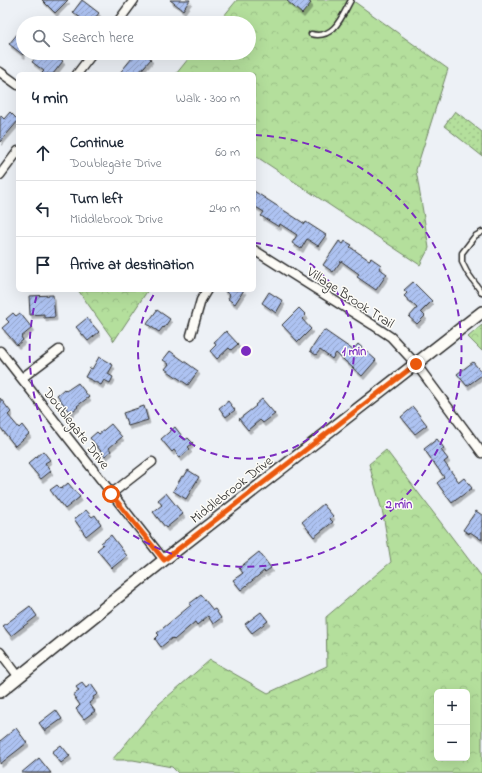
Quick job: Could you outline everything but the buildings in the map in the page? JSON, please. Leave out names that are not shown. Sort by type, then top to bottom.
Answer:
[{"type":"street","points":[[122,16],[134,0]]},
{"type":"street","points":[[79,72],[88,60]]},
{"type":"street","points":[[0,72],[16,84]]},
{"type":"street","points":[[0,175],[16,154]]},
{"type":"street","name":"Village Brook Trail","points":[[256,251],[373,324],[390,337],[416,364],[482,453]]},
{"type":"street","points":[[191,335],[201,300],[206,292]]},
{"type":"street","name":"Middlebrook Drive","points":[[0,692],[164,560],[482,312]]},
{"type":"street","points":[[22,378],[59,350]]},
{"type":"street","name":"Doublegate Drive","points":[[0,351],[164,560]]},
{"type":"street","points":[[111,494],[152,462]]},
{"type":"street","points":[[0,652],[19,677]]},
{"type":"lane","points":[[311,34],[316,35],[327,33],[336,27],[351,0]]},
{"type":"lane","points":[[482,232],[475,236],[462,253],[462,262],[467,272],[482,293]]},
{"type":"green space","points":[[237,0],[352,0],[448,69],[416,170],[429,248],[420,265],[256,156],[256,72],[178,72],[187,60],[256,60],[256,16],[224,16]]},
{"type":"green space","points":[[455,111],[482,132],[482,156],[444,126]]},
{"type":"green space","points":[[79,292],[147,292],[114,341]]},
{"type":"green space","points":[[482,325],[482,351],[468,337]]},
{"type":"green space","points":[[386,450],[482,577],[482,773],[178,773],[172,767],[133,760],[112,760],[159,704],[210,660],[268,693],[327,666],[326,617],[391,562],[383,514],[369,464]]},
{"type":"route","points":[[111,494],[164,560],[416,364]]}]
